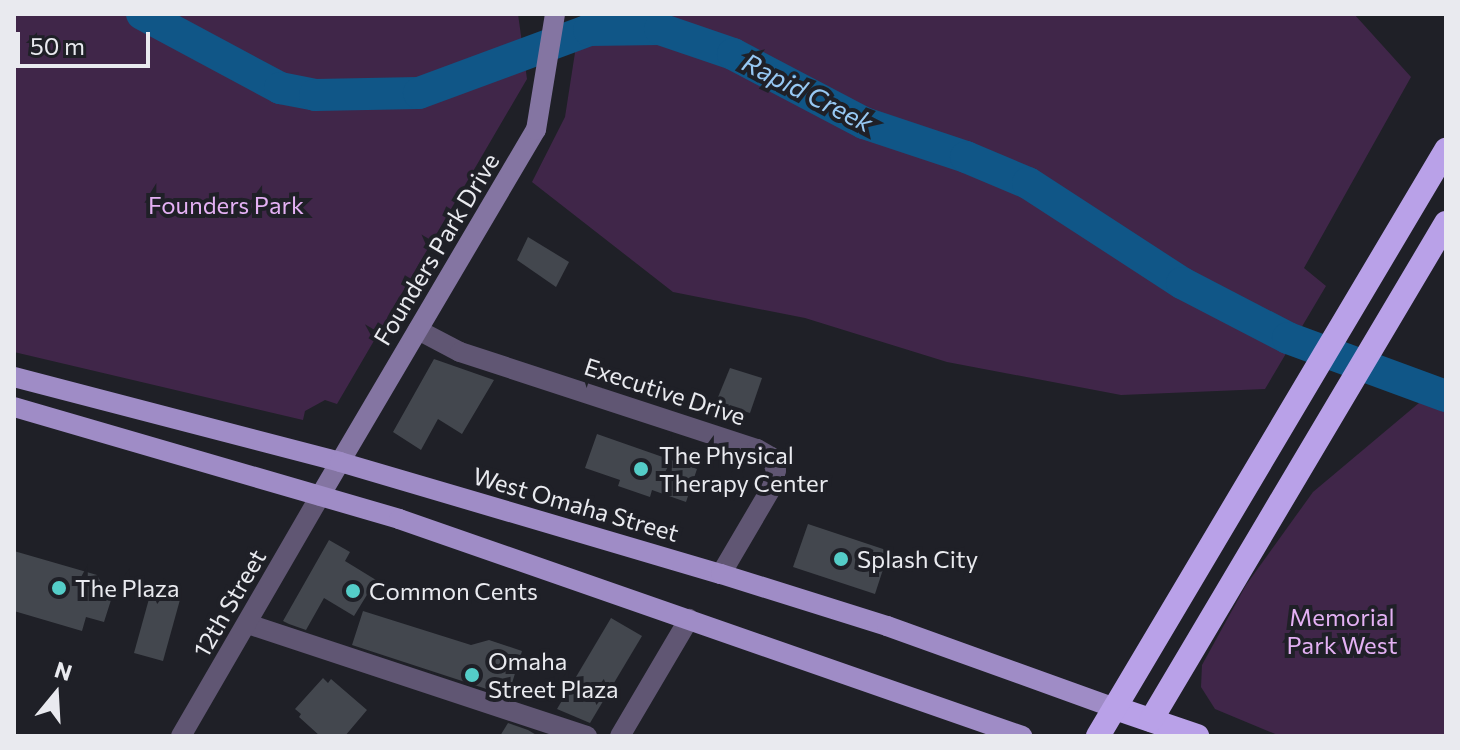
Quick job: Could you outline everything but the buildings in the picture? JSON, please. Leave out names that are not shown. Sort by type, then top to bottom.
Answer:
[{"type":"highway","points":[[1429,179],[1446,142]]},
{"type":"highway","points":[[1098,736],[1446,150]]},
{"type":"highway","points":[[1146,728],[1402,302],[1446,223]]},
{"type":"highway","points":[[1115,708],[1146,728],[1197,736]]},
{"type":"main road","name":"Founders Park Drive","points":[[320,496],[536,130],[555,14]]},
{"type":"main road","name":"West Omaha Street","points":[[14,377],[340,462],[721,574],[887,626],[1115,708]]},
{"type":"main road","points":[[14,407],[399,519],[1022,736]]},
{"type":"street","name":"Executive Drive","points":[[418,330],[460,352],[757,449],[771,457],[776,470],[772,487],[721,574]]},
{"type":"street","name":"12th Street","points":[[181,736],[320,496]]},
{"type":"street","points":[[620,736],[689,619]]},
{"type":"street","points":[[248,624],[587,736]]},
{"type":"green space","name":"Founders Park","points":[[14,14],[518,14],[527,79],[337,404],[325,400],[305,411],[303,420],[14,352]]},
{"type":"green space","points":[[581,14],[1354,14],[1411,77],[1304,268],[1326,286],[1265,389],[1121,395],[947,362],[805,318],[673,292],[532,182],[565,117]]},
{"type":"green space","name":"Memorial Park West","points":[[1432,392],[1446,396],[1446,736],[1280,736],[1215,709],[1201,687],[1202,665],[1246,585],[1313,492]]},
{"type":"waterway","name":"Rapid Creek","points":[[142,14],[280,88],[315,95],[419,93],[589,30],[660,29],[733,54],[864,123],[966,157],[1028,183],[1182,283],[1288,338],[1446,396]]},
{"type":"place","name":"The Physical Therapy Center","points":[[641,469]]},
{"type":"place","name":"Splash City","points":[[841,559]]},
{"type":"place","name":"The Plaza","points":[[59,588]]},
{"type":"place","name":"Common Cents","points":[[353,591]]},
{"type":"place","name":"Omaha Street Plaza","points":[[472,675]]}]
